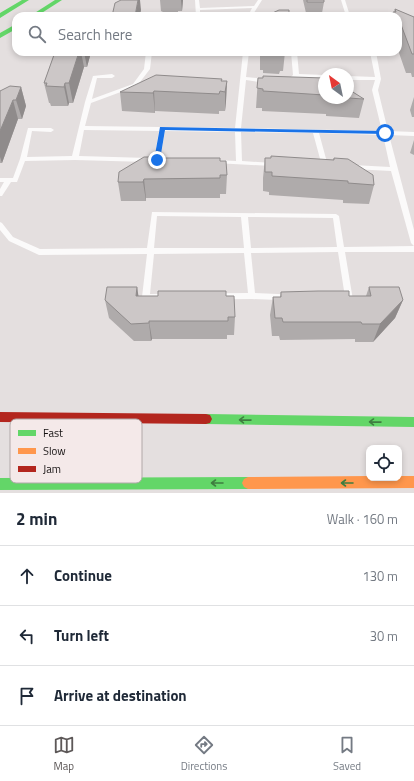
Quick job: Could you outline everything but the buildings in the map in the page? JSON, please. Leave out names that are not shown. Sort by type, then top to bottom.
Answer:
[{"type":"main road","points":[[0,16],[26,0]]},
{"type":"main road","points":[[40,12],[59,0]]},
{"type":"main road","points":[[0,36],[12,28]]},
{"type":"main road","points":[[0,417],[414,422]]},
{"type":"main road","points":[[0,484],[414,482]]},
{"type":"lane","points":[[198,0],[198,9],[256,7]]},
{"type":"lane","points":[[253,12],[260,0]]},
{"type":"lane","points":[[343,0],[347,12]]},
{"type":"lane","points":[[88,102],[134,85],[147,69],[149,56]]},
{"type":"lane","points":[[239,163],[238,129],[246,56]]},
{"type":"lane","points":[[294,56],[296,76]]},
{"type":"lane","points":[[374,56],[378,79],[375,90],[413,239]]},
{"type":"lane","points":[[75,158],[95,76],[112,76]]},
{"type":"lane","points":[[285,83],[294,79],[296,76],[318,77]]},
{"type":"lane","points":[[244,78],[271,81]]},
{"type":"lane","points":[[354,78],[378,79]]},
{"type":"lane","points":[[82,128],[238,129],[414,134]]},
{"type":"lane","points":[[0,180],[15,180],[23,159],[30,129],[51,130]]},
{"type":"lane","points":[[23,159],[75,158],[161,160],[162,129]]},
{"type":"lane","points":[[315,131],[325,166]]},
{"type":"lane","points":[[208,162],[278,165]]},
{"type":"lane","points":[[317,166],[333,167]]},
{"type":"lane","points":[[348,167],[394,169]]},
{"type":"lane","points":[[0,194],[9,180]]},
{"type":"lane","points":[[154,214],[244,214],[336,216],[349,300],[252,296],[146,297],[154,214]]},
{"type":"lane","points":[[244,214],[252,296]]},
{"type":"lane","points":[[0,226],[11,239],[39,252],[414,249]]},
{"type":"traffic: fast","points":[[0,16],[26,0]]},
{"type":"traffic: fast","points":[[40,12],[59,0]]},
{"type":"traffic: fast","points":[[0,36],[12,28]]},
{"type":"traffic: fast","points":[[206,419],[414,422]]},
{"type":"traffic: fast","points":[[0,484],[248,483]]},
{"type":"traffic: slow","points":[[248,483],[414,482]]},
{"type":"traffic: jam","points":[[0,417],[206,419]]},
{"type":"route","points":[[157,160],[162,129],[385,133]]}]
